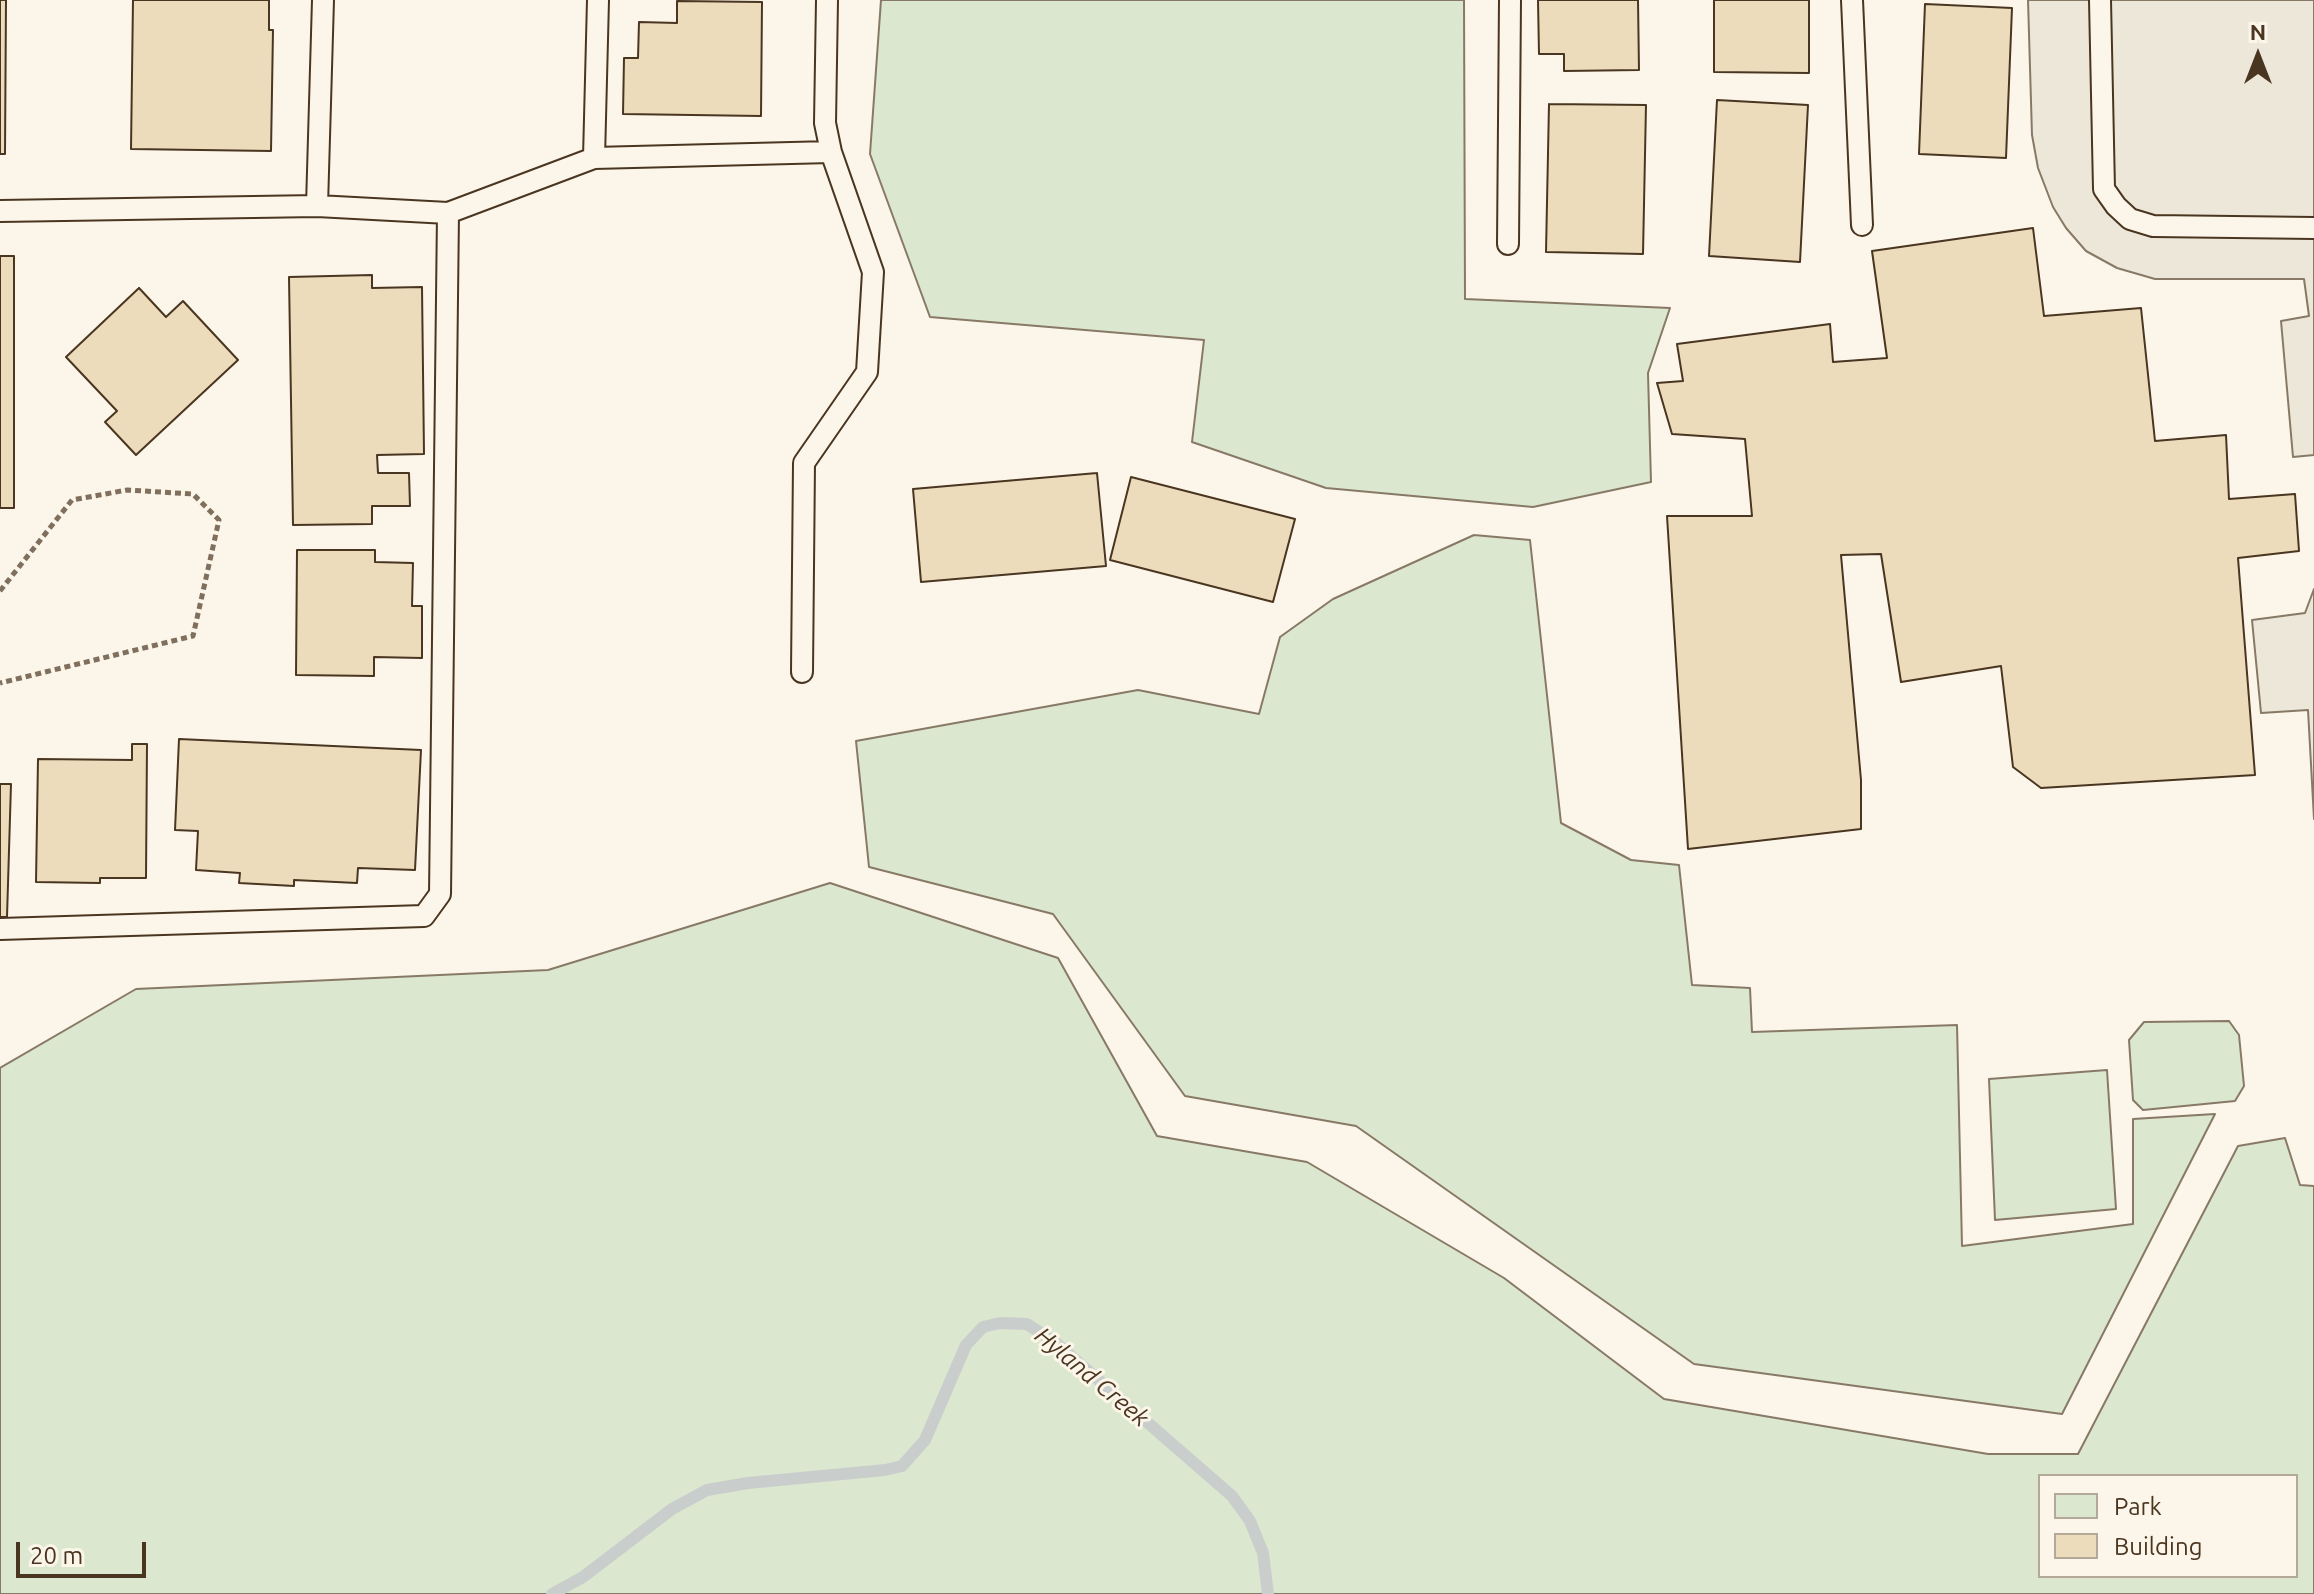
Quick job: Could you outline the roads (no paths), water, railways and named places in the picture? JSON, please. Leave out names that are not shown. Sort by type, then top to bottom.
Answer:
[{"type":"lane","points":[[317,206],[323,0]]},
{"type":"lane","points":[[594,158],[598,0]]},
{"type":"lane","points":[[802,672],[804,463],[867,372],[873,272],[831,152],[825,123],[827,0]]},
{"type":"lane","points":[[1508,244],[1510,0]]},
{"type":"lane","points":[[1852,0],[1862,225]]},
{"type":"lane","points":[[2100,0],[2104,189],[2116,206],[2130,219],[2153,226],[2314,228]]},
{"type":"lane","points":[[0,211],[317,206],[448,213],[594,158],[831,152]]},
{"type":"lane","points":[[0,929],[424,916],[440,894],[448,213]]},
{"type":"waterway","name":"Hyland Creek","points":[[552,1594],[583,1577],[672,1509],[707,1490],[902,1466],[925,1440],[966,1345],[983,1327],[1000,1323],[1027,1324],[1056,1343],[1232,1496],[1250,1521],[1263,1553],[1268,1594]]}]
